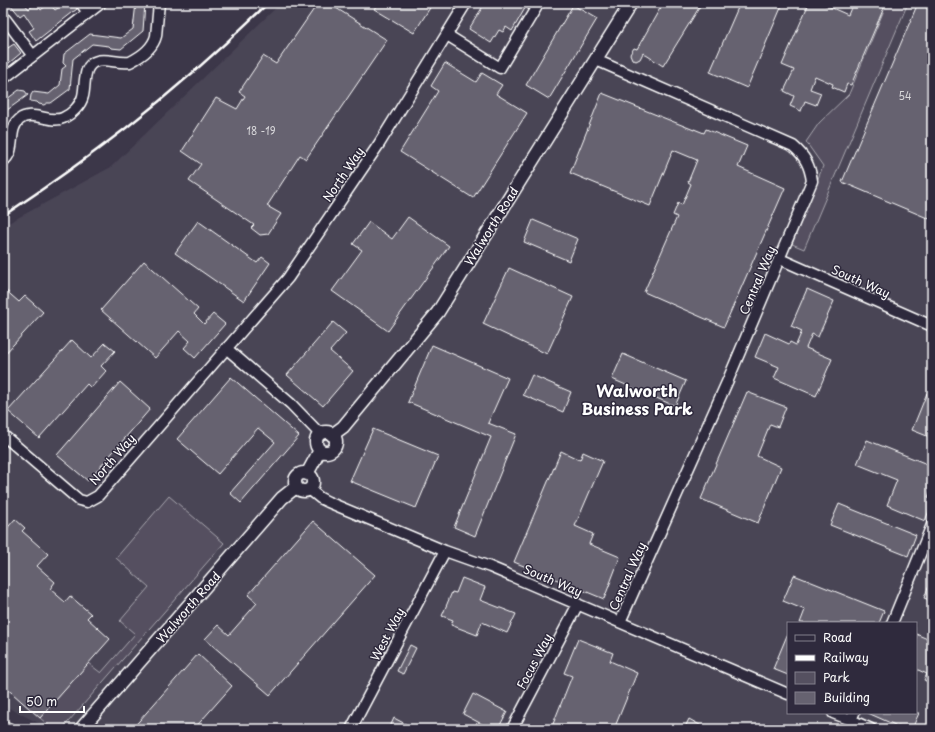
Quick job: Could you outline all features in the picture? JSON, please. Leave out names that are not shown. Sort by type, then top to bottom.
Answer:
[{"type":"street","points":[[81,3],[88,13]]},
{"type":"street","points":[[3,79],[100,3]]},
{"type":"street","points":[[3,161],[10,153],[14,128],[21,119],[28,116],[60,119],[68,115],[78,106],[83,96],[87,69],[92,63],[102,60],[130,62],[151,46],[155,41],[160,3]]},
{"type":"street","name":"North Way","points":[[3,435],[83,502],[90,502],[98,496],[290,275],[379,144],[466,3]]},
{"type":"street","points":[[446,35],[500,68],[539,3]]},
{"type":"street","name":"Walworth Road","points":[[81,729],[282,498],[296,487],[296,478],[300,474],[307,474],[320,450],[316,442],[326,434],[344,427],[438,312],[632,3]]},
{"type":"street","points":[[3,16],[34,56]]},
{"type":"street","name":"Central Way","points":[[596,60],[793,146],[807,162],[811,171],[812,182],[780,260],[620,622]]},
{"type":"street","name":"South Way","points":[[780,260],[932,326]]},
{"type":"street","points":[[226,348],[326,434]]},
{"type":"street","points":[[296,487],[301,490],[310,489],[312,481],[307,474]]},
{"type":"street","name":"South Way","points":[[310,489],[320,498],[328,502],[445,551],[490,567],[787,694]]},
{"type":"street","points":[[892,622],[932,525]]},
{"type":"street","name":"West Way","points":[[351,729],[445,551]]},
{"type":"street","name":"Focus Way","points":[[512,729],[578,604]]},
{"type":"street","points":[[838,714],[852,717],[871,729]]},
{"type":"shaded area","name":"Walworth Business Park","points":[[281,3],[932,3],[932,729],[50,729],[3,705],[3,226],[111,167]]},
{"type":"green space","points":[[887,3],[908,3],[804,249],[792,244],[823,166],[806,142],[819,123],[849,94]]},
{"type":"green space","points":[[169,496],[224,543],[62,729],[53,729],[40,718],[88,663],[101,673],[135,634],[120,621],[149,587],[116,558]]},
{"type":"building","points":[[9,3],[24,3],[29,9],[36,3],[41,10],[49,3],[55,10],[65,3],[73,3],[77,9],[36,41],[29,31],[34,28],[24,13],[20,16]]},
{"type":"building","points":[[136,3],[145,3],[143,31],[121,49],[92,44],[73,59],[70,89],[51,103],[44,105],[30,101],[33,92],[49,94],[60,85],[62,69],[66,66],[63,63],[64,54],[90,34],[121,38],[133,29]]},
{"type":"building","points":[[318,3],[328,3],[387,40],[306,159],[300,155],[267,206],[281,214],[268,234],[260,235],[251,228],[254,225],[189,181],[201,164],[182,151],[216,98],[237,109],[245,96],[239,92],[263,56],[276,64]]},
{"type":"building","points":[[378,3],[433,3],[414,33],[374,9]]},
{"type":"building","points":[[485,3],[528,3],[512,31],[506,27],[503,32],[499,30],[491,43],[469,29]]},
{"type":"building","points":[[663,3],[702,3],[663,66],[643,53],[640,59],[636,61],[632,59],[630,54],[634,48],[637,49]]},
{"type":"building","points":[[740,3],[783,3],[747,88],[710,72]]},
{"type":"building","points":[[809,3],[821,3],[848,15],[853,3],[886,3],[851,85],[847,84],[844,92],[832,87],[833,84],[815,76],[810,89],[821,93],[816,105],[805,101],[801,111],[790,106],[794,96],[784,91],[794,70],[782,65]]},
{"type":"building","points":[[918,3],[932,8],[932,220],[842,182]]},
{"type":"building","points":[[573,5],[597,19],[549,99],[526,85]]},
{"type":"building","points":[[14,44],[21,53],[3,68],[3,51]]},
{"type":"building","points":[[445,63],[476,82],[482,73],[502,85],[496,94],[527,113],[473,198],[400,152],[438,91],[431,86]]},
{"type":"building","points":[[19,90],[25,91],[28,95],[3,113],[3,102]]},
{"type":"building","points":[[602,93],[694,130],[704,133],[706,129],[747,146],[738,167],[785,188],[724,327],[644,292],[677,217],[673,215],[678,203],[682,205],[691,184],[688,182],[697,160],[673,150],[650,206],[570,173]]},
{"type":"building","points":[[408,217],[449,246],[388,331],[332,291],[362,250],[353,244],[369,222],[392,239]]},
{"type":"building","points":[[533,220],[578,239],[569,261],[524,242]]},
{"type":"building","points":[[198,221],[257,263],[262,257],[270,263],[244,301],[175,253]]},
{"type":"building","points":[[144,261],[198,309],[194,314],[204,324],[213,314],[225,324],[195,358],[184,348],[190,341],[179,331],[155,358],[101,310]]},
{"type":"building","points":[[509,268],[573,297],[547,354],[483,324]]},
{"type":"building","points":[[3,288],[19,302],[25,296],[43,312],[3,356]]},
{"type":"building","points":[[807,289],[834,301],[818,337],[812,334],[806,348],[832,359],[816,396],[774,378],[779,367],[755,357],[765,333],[789,344],[790,342],[796,345],[802,331],[791,326]]},
{"type":"building","points":[[333,322],[346,333],[330,351],[353,371],[323,406],[287,375]]},
{"type":"building","points":[[72,340],[91,358],[105,343],[115,351],[101,366],[106,371],[91,388],[87,384],[39,438],[8,411]]},
{"type":"building","points":[[432,345],[508,378],[488,423],[516,434],[475,536],[454,527],[491,437],[408,402]]},
{"type":"building","points":[[623,354],[686,381],[675,406],[612,379]]},
{"type":"building","points":[[532,375],[571,392],[563,412],[523,395]]},
{"type":"building","points":[[231,377],[299,436],[241,503],[230,493],[275,442],[258,428],[218,474],[177,439]]},
{"type":"building","points":[[120,382],[150,409],[88,481],[57,455]]},
{"type":"building","points":[[747,392],[786,407],[778,427],[770,424],[757,456],[781,467],[758,523],[701,499]]},
{"type":"building","points":[[927,393],[932,395],[932,438],[912,430]]},
{"type":"building","points":[[373,429],[438,456],[416,508],[350,481]]},
{"type":"building","points":[[867,440],[932,466],[932,487],[928,497],[932,499],[932,503],[925,521],[887,505],[897,480],[857,464]]},
{"type":"building","points":[[561,451],[580,460],[583,452],[603,461],[575,526],[593,534],[589,544],[620,557],[604,599],[514,562]]},
{"type":"building","points":[[839,504],[916,535],[908,556],[830,525]]},
{"type":"building","points":[[15,519],[25,528],[22,531],[48,554],[37,566],[55,582],[50,589],[65,602],[70,596],[91,614],[87,618],[110,639],[40,718],[3,685],[3,533]]},
{"type":"building","points":[[313,521],[375,575],[270,695],[205,639],[218,625],[229,635],[257,603],[248,595]]},
{"type":"building","points":[[794,575],[884,611],[879,622],[800,622],[805,610],[783,601]]},
{"type":"building","points":[[462,578],[485,587],[480,600],[516,614],[507,633],[482,622],[477,635],[451,625],[453,620],[442,616],[452,592],[456,593]]},
{"type":"building","points":[[932,578],[932,601],[924,598]]},
{"type":"building","points":[[917,634],[932,641],[932,684],[924,680],[927,674],[917,669]]},
{"type":"building","points":[[787,635],[787,675],[773,669]]},
{"type":"building","points":[[578,639],[613,653],[610,661],[637,673],[614,729],[551,729],[572,676],[564,673]]},
{"type":"building","points":[[410,645],[416,648],[403,674],[397,671]]},
{"type":"building","points":[[198,654],[232,686],[194,729],[132,729]]},
{"type":"building","points":[[473,694],[507,712],[498,729],[491,729],[463,714]]},
{"type":"building","points":[[919,713],[912,729],[904,729],[870,714]]},
{"type":"building","points":[[394,718],[415,729],[389,729]]},
{"type":"building","points":[[689,719],[707,729],[684,729]]},
{"type":"railway","points":[[3,216],[81,162],[145,113],[234,36],[268,3]]},
{"type":"district","name":"Walworth Business Park","points":[[637,399]]}]
